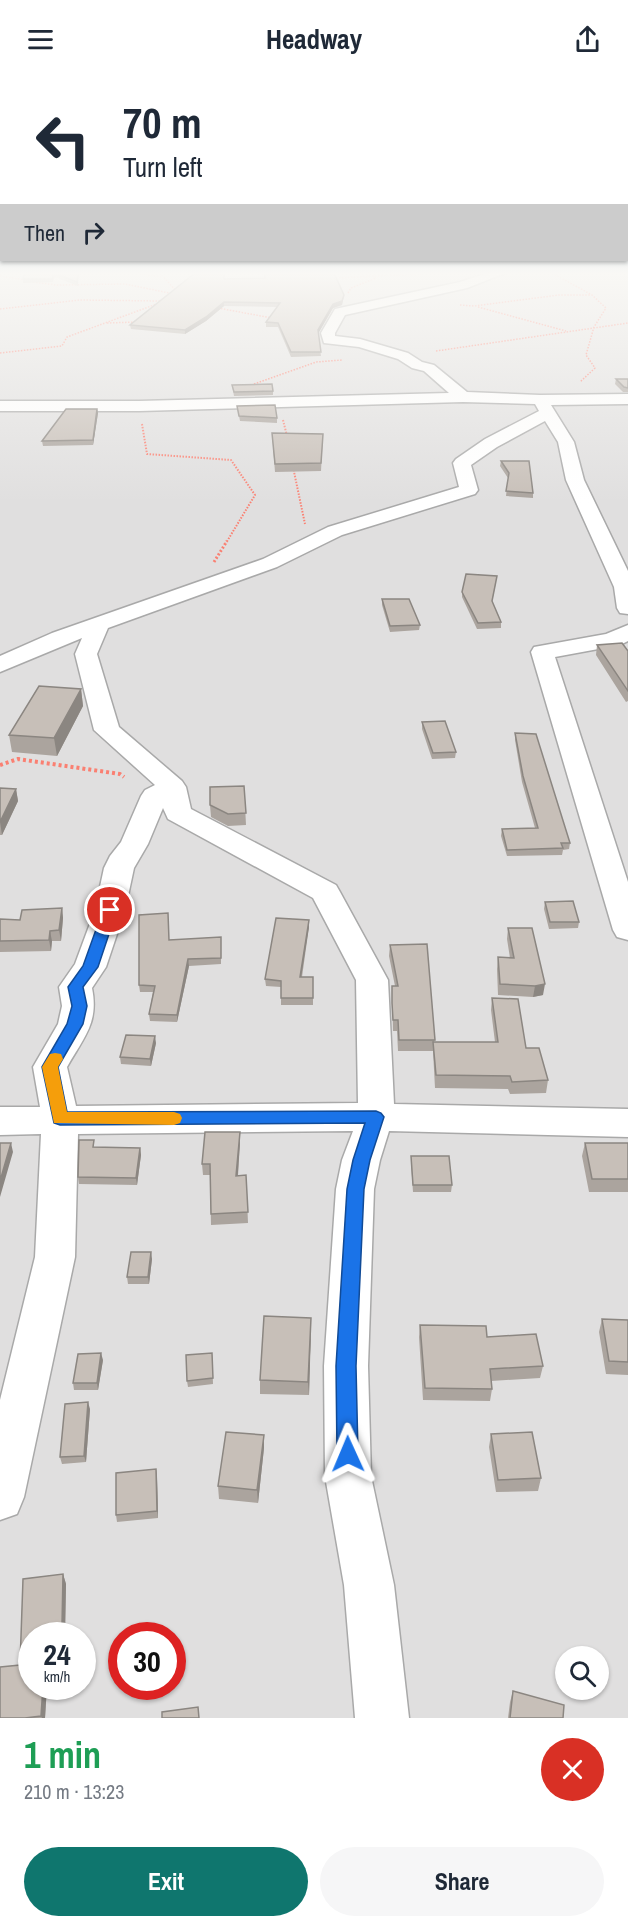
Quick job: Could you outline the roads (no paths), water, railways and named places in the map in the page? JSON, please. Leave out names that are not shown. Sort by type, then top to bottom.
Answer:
[{"type":"street","points":[[382,350],[429,368],[463,397]]},
{"type":"street","points":[[0,406],[138,406],[463,397],[544,406],[628,399]]},
{"type":"street","points":[[0,665],[60,638],[270,563],[335,531],[470,490],[462,464],[544,406]]},
{"type":"street","points":[[544,406],[566,442],[575,480],[625,587],[628,608]]},
{"type":"street","points":[[98,626],[86,654],[107,730],[164,792],[178,813],[325,892],[372,980],[376,1117],[361,1160],[355,1189],[346,1366],[348,1476],[369,1585],[382,1718]]},
{"type":"street","points":[[628,632],[612,640],[542,652],[628,930]]},
{"type":"street","points":[[0,1497],[55,1257],[60,1119],[50,1067],[75,1024],[79,1006],[75,987],[90,967],[110,910],[119,868],[124,856],[134,844],[164,792]]},
{"type":"street","points":[[0,1121],[376,1117],[628,1123]]}]
